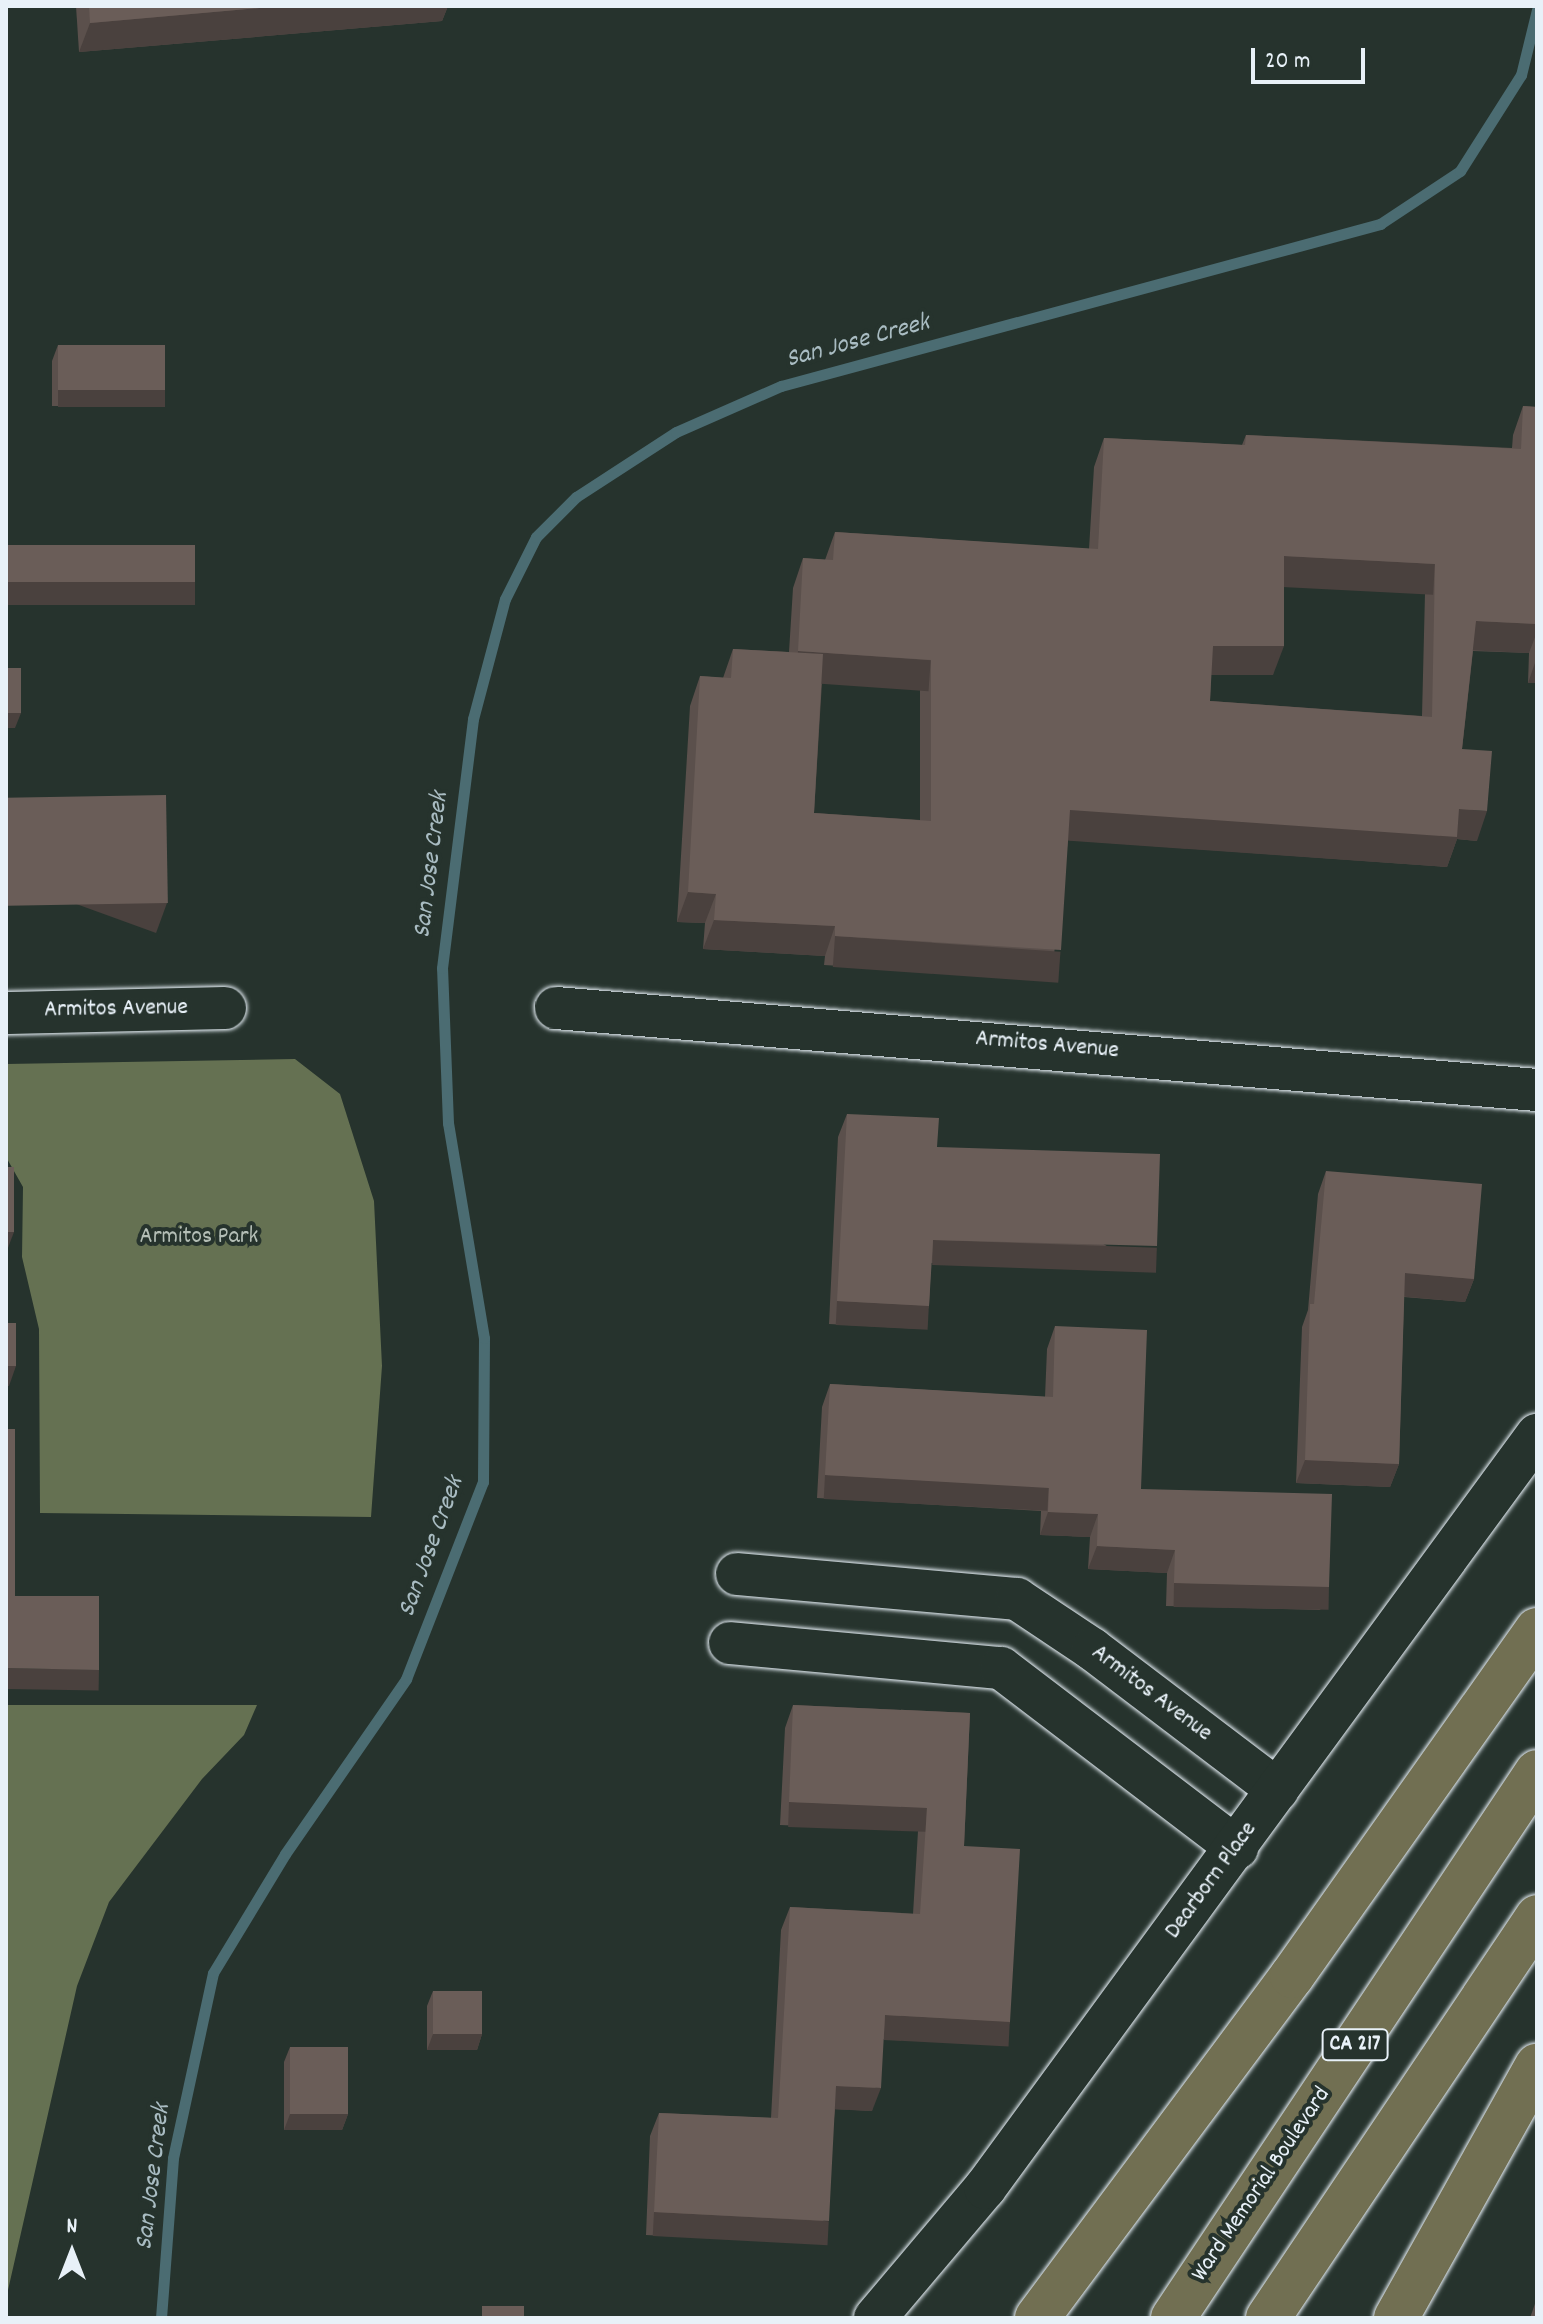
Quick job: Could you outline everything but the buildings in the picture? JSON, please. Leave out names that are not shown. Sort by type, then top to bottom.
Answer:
[{"type":"highway","points":[[1037,2318],[1292,1976],[1537,1630]]},
{"type":"highway","name":"Ward Memorial Boulevard","points":[[1173,2318],[1537,1772]]},
{"type":"highway","points":[[1268,2318],[1537,1917]]},
{"type":"highway","points":[[1396,2318],[1537,2066]]},
{"type":"street","name":"Armitos Avenue","points":[[6,1013],[225,1008]]},
{"type":"street","name":"Armitos Avenue","points":[[556,1008],[1537,1090]]},
{"type":"street","name":"Dearborn Place","points":[[875,2318],[985,2188],[1537,1435]]},
{"type":"street","name":"Armitos Avenue","points":[[737,1574],[1017,1599],[1092,1649],[1278,1790]]},
{"type":"street","points":[[730,1643],[1001,1668],[1237,1848]]},
{"type":"green space","name":"Armitos Park","points":[[295,1059],[340,1094],[374,1201],[382,1366],[371,1517],[40,1513],[39,1329],[22,1257],[23,1187],[6,1157],[6,1064]]},
{"type":"green space","points":[[6,1705],[257,1705],[244,1735],[202,1779],[109,1902],[77,1986],[6,2299]]},
{"type":"waterway","name":"San Jose Creek","points":[[161,2318],[173,2158],[213,1973],[285,1854],[406,1679],[483,1482],[484,1338],[448,1123],[442,968],[473,719],[505,599],[536,537],[576,497],[676,432],[781,386],[1380,224],[1460,171],[1521,75],[1537,10]]}]
